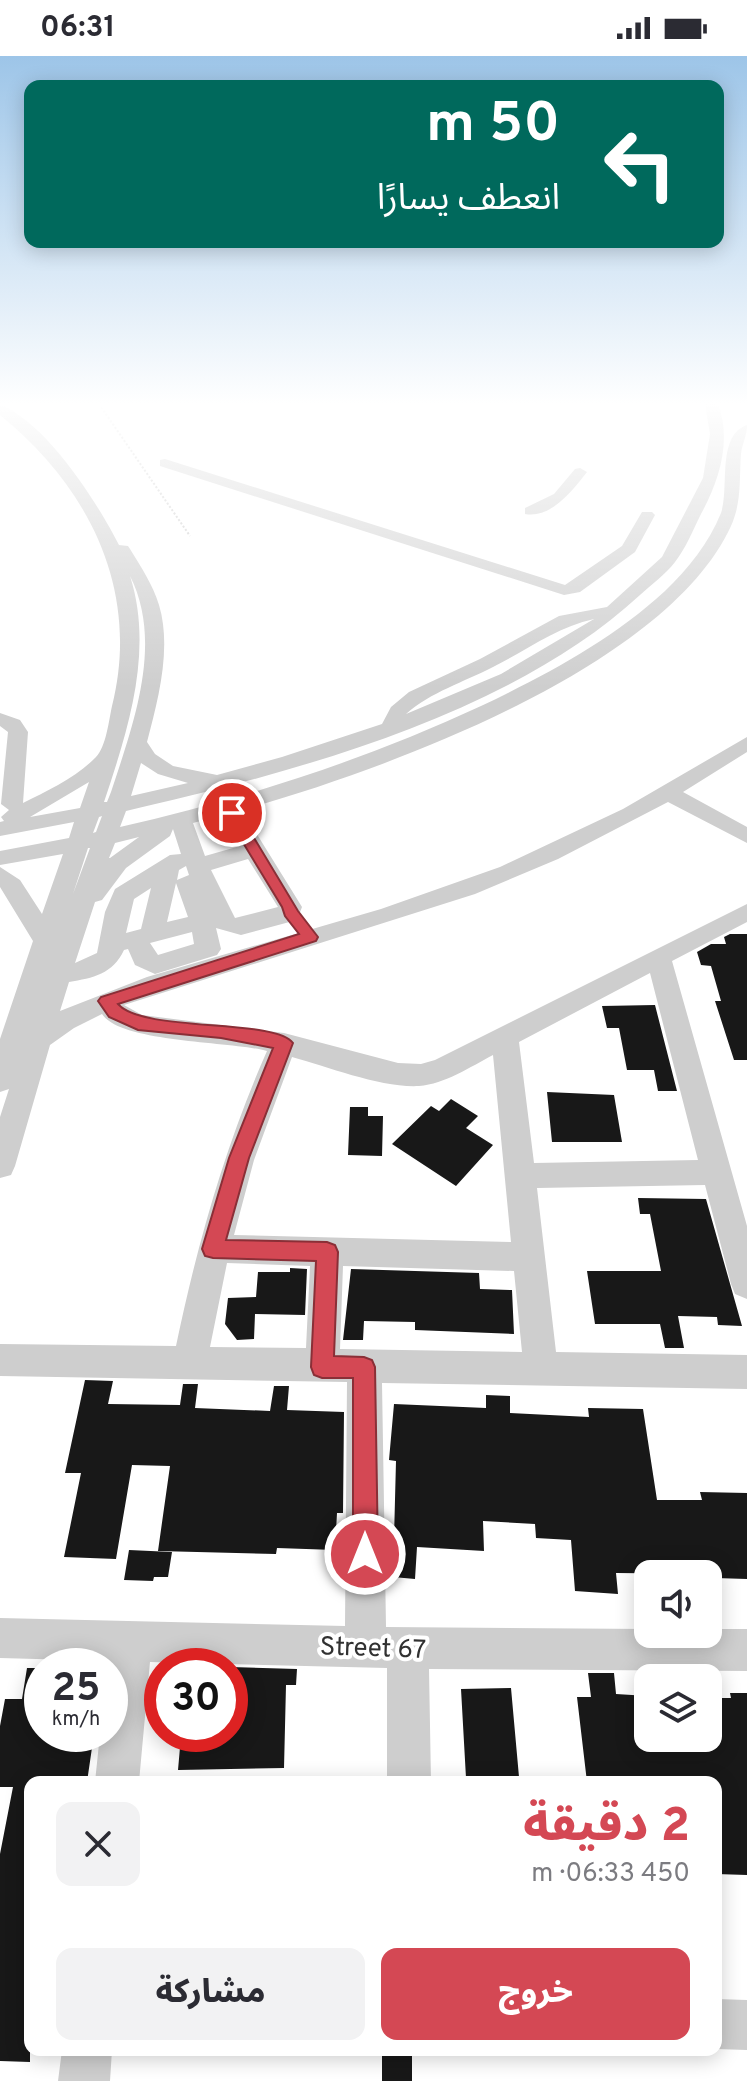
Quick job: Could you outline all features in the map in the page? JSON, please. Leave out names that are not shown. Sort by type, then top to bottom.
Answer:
[{"type":"street","points":[[0,1078],[46,941],[136,740],[152,669],[152,607],[138,575],[86,498]]},
{"type":"street","points":[[277,498],[564,590],[574,588],[625,552],[644,520],[668,532]]},
{"type":"street","points":[[530,511],[556,498]]},
{"type":"street","points":[[0,843],[97,826],[276,780],[339,756],[391,728],[398,711],[416,696],[501,656],[573,617],[613,611],[657,572],[668,532],[696,519],[704,498]]},
{"type":"street","points":[[77,918],[118,863],[183,828],[230,808],[303,786],[401,748],[500,704],[583,660],[640,621],[683,581],[722,527],[737,498]]},
{"type":"street","points":[[0,1166],[77,918],[97,826],[106,760],[127,679],[131,635],[123,588],[94,510]]},
{"type":"street","points":[[0,719],[13,724],[18,732],[4,810],[45,801],[106,760]]},
{"type":"street","points":[[0,858],[391,728]]},
{"type":"street","points":[[136,740],[148,759],[168,771],[199,778],[238,778]]},
{"type":"street","points":[[37,1040],[72,1015],[104,1002],[422,904],[522,868],[608,827],[743,753]]},
{"type":"street","points":[[670,794],[747,836]]},
{"type":"street","points":[[230,808],[290,907],[290,912],[310,937]]},
{"type":"street","points":[[0,829],[97,826],[183,828]]},
{"type":"street","points":[[183,828],[186,868],[213,928],[205,952],[155,965],[144,959],[134,939],[123,895],[186,868],[258,857]]},
{"type":"street","points":[[186,868],[212,884],[229,915],[241,917],[275,906],[276,901],[261,872],[258,857]]},
{"type":"street","points":[[57,978],[96,968],[134,939],[186,868]]},
{"type":"street","points":[[0,875],[12,885],[46,941]]},
{"type":"street","points":[[213,928],[290,912]]},
{"type":"street","points":[[57,978],[69,994],[104,1002],[115,1013],[138,1024],[221,1032],[284,1043],[398,1074],[421,1075],[443,1069],[747,912]]},
{"type":"street","points":[[659,959],[717,1172],[739,1222],[747,1284]]},
{"type":"street","points":[[0,1029],[23,1012]]},
{"type":"street","points":[[505,1037],[541,1369]]},
{"type":"street","points":[[190,1363],[213,1249],[239,1158],[284,1043]]},
{"type":"street","points":[[520,1176],[717,1172]]},
{"type":"street","points":[[213,1249],[527,1257]]},
{"type":"street","points":[[322,1367],[327,1252]]},
{"type":"street","points":[[0,1360],[747,1372]]},
{"type":"street","points":[[364,1367],[366,1647]]},
{"type":"street","name":"Street 67","points":[[0,1638],[408,1648],[747,1650]]},
{"type":"street","points":[[118,1776],[132,1639]]},
{"type":"street","points":[[408,1648],[409,1776]]},
{"type":"street","points":[[722,2024],[747,2025]]},
{"type":"street","points":[[84,2081],[86,2056]]},
{"type":"path","points":[[164,498],[190,536]]},
{"type":"building","points":[[747,934],[747,1060],[734,1060],[715,1001],[721,1001],[711,966],[701,965],[697,952],[711,944],[726,944],[724,937]]},
{"type":"building","points":[[655,1005],[677,1091],[658,1091],[654,1070],[627,1070],[619,1028],[607,1028],[602,1006]]},
{"type":"building","points":[[547,1092],[614,1095],[622,1142],[552,1142]]},
{"type":"building","points":[[451,1099],[478,1116],[466,1128],[493,1145],[456,1186],[392,1144],[431,1106],[439,1111]]},
{"type":"building","points":[[350,1107],[368,1107],[368,1116],[383,1116],[382,1156],[348,1155]]},
{"type":"building","points":[[638,1198],[706,1199],[742,1326],[718,1325],[717,1317],[678,1316],[684,1348],[665,1348],[660,1324],[595,1324],[587,1271],[661,1271],[650,1214],[640,1214]]},
{"type":"building","points":[[290,1268],[307,1269],[305,1315],[255,1314],[254,1339],[237,1340],[225,1324],[228,1298],[256,1297],[258,1272],[290,1272]]},
{"type":"building","points":[[351,1269],[479,1273],[480,1289],[512,1290],[514,1334],[415,1330],[415,1322],[364,1321],[363,1340],[343,1340]]},
{"type":"building","points":[[85,1380],[113,1381],[108,1404],[180,1405],[183,1384],[198,1384],[195,1408],[270,1411],[274,1386],[289,1386],[287,1410],[344,1412],[343,1513],[337,1513],[335,1550],[277,1548],[276,1554],[158,1551],[170,1466],[132,1465],[116,1559],[64,1557],[81,1473],[65,1473]]},
{"type":"building","points":[[486,1395],[510,1396],[510,1413],[589,1417],[588,1408],[643,1409],[657,1500],[702,1500],[700,1492],[747,1493],[747,1579],[722,1578],[722,1560],[634,1560],[634,1573],[616,1573],[618,1594],[575,1591],[571,1540],[536,1538],[535,1524],[483,1521],[484,1551],[417,1547],[415,1579],[393,1577],[396,1461],[389,1460],[394,1404],[486,1408]]},
{"type":"building","points":[[129,1550],[172,1552],[168,1577],[154,1577],[153,1581],[124,1580]]},
{"type":"building","points":[[248,1668],[297,1669],[296,1685],[286,1685],[284,1768],[178,1770],[180,1752],[248,1752]]},
{"type":"building","points":[[588,1673],[614,1673],[616,1694],[634,1695],[634,1752],[722,1752],[722,1698],[731,1698],[730,1693],[747,1693],[747,1875],[722,1874],[722,1776],[586,1776],[577,1697],[591,1697]]},
{"type":"building","points":[[24,1687],[24,1752],[91,1752],[88,1776],[24,1776],[24,2056],[30,2056],[30,2062],[0,2061],[0,1854],[13,1787],[0,1787],[0,1726],[5,1699],[22,1699]]},
{"type":"building","points":[[511,1688],[519,1776],[466,1776],[461,1689]]},
{"type":"building","points":[[382,2056],[412,2056],[412,2081],[382,2081]]},
{"type":"route","points":[[232,813],[290,907],[290,912],[310,937],[107,1001],[115,1013],[138,1024],[221,1032],[284,1043],[253,1117],[213,1249],[327,1252],[322,1367],[364,1367],[365,1554]]}]
